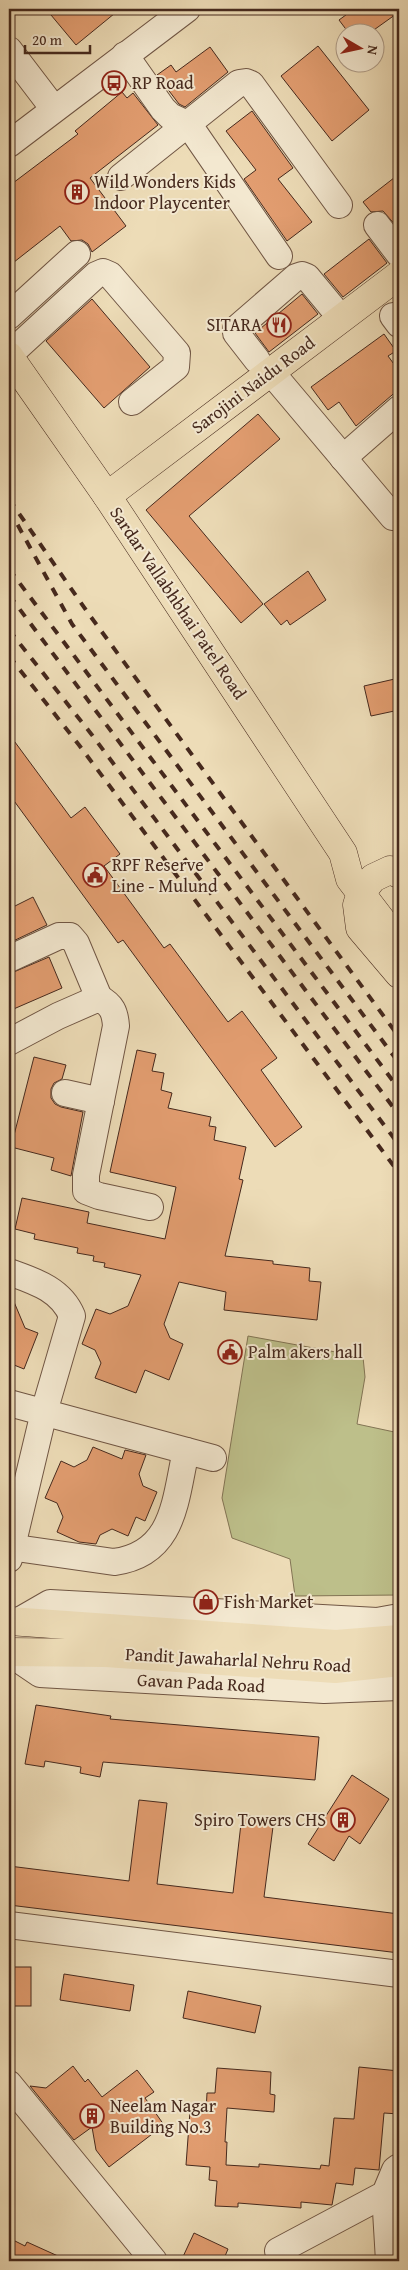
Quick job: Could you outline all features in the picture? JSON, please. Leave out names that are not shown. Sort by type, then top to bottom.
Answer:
[{"type":"main road","name":"Sarojini Naidu Road","points":[[107,496],[263,366],[341,318],[399,275]]},
{"type":"main road","name":"Sardar Vallabhbhai Patel Road","points":[[9,355],[107,496],[343,853],[350,879],[378,882],[396,930]]},
{"type":"main road","points":[[378,882],[357,905],[360,928],[399,974]]},
{"type":"main road","points":[[13,1622],[109,1641]]},
{"type":"main road","name":"Pandit Jawaharlal Nehru Road","points":[[336,1657],[399,1639]]},
{"type":"main road","points":[[9,1652],[109,1641]]},
{"type":"main road","name":"Pandit Jawaharlal Nehru Road","points":[[109,1641],[399,1662]]},
{"type":"street","points":[[9,144],[187,9]]},
{"type":"street","points":[[9,50],[54,109]]},
{"type":"street","points":[[125,55],[163,109],[170,116],[189,125],[279,256]]},
{"type":"street","points":[[121,177],[189,125],[239,83],[246,82],[251,84],[339,205]]},
{"type":"street","points":[[377,226],[399,254]]},
{"type":"street","points":[[9,316],[77,254]]},
{"type":"street","points":[[9,355],[96,275],[103,272],[110,275],[177,353],[176,366],[132,402]]},
{"type":"street","points":[[341,318],[307,277],[302,275],[296,277],[236,329],[236,332],[263,366],[393,516]]},
{"type":"street","points":[[343,458],[399,409]]},
{"type":"street","points":[[9,959],[59,936],[70,936],[76,943],[100,1017],[84,1097],[86,1191],[98,1196],[150,1207]]},
{"type":"street","points":[[9,1042],[58,1016],[100,1017]]},
{"type":"street","points":[[9,1272],[43,1285],[68,1305],[72,1316],[44,1412],[10,1551],[114,1562],[129,1560],[142,1553],[155,1544],[165,1533],[171,1521],[186,1451]]},
{"type":"street","points":[[9,1403],[213,1458]]},
{"type":"street","points":[[13,1622],[50,1603],[377,1621],[399,1617]]},
{"type":"street","name":"Gavan Pada Road","points":[[9,1652],[40,1674],[324,1690],[399,1686]]},
{"type":"street","points":[[9,1925],[399,1974]]},
{"type":"street","points":[[9,2084],[154,2261]]},
{"type":"street","points":[[389,2261],[385,2194],[394,2170],[399,2167]]},
{"type":"street","points":[[278,2251],[385,2194]]},
{"type":"green space","points":[[248,1336],[363,1357],[365,1377],[357,1424],[399,1433],[399,1595],[295,1596],[290,1559],[232,1538],[222,1498]]},
{"type":"building","points":[[46,9],[120,9],[76,45]]},
{"type":"building","points":[[354,9],[399,9],[399,12],[385,22],[340,22],[339,20]]},
{"type":"building","points":[[318,46],[336,69],[336,72],[339,72],[369,110],[332,141],[281,76]]},
{"type":"building","points":[[210,47],[228,72],[185,107],[179,104],[157,75],[171,65],[176,72]]},
{"type":"building","points":[[122,92],[127,98],[133,93],[158,125],[90,178],[126,226],[92,252],[88,244],[82,240],[71,241],[60,226],[9,266],[9,186],[78,134],[75,131]]},
{"type":"building","points":[[252,111],[293,168],[278,179],[312,222],[287,241],[244,179],[256,170],[226,131]]},
{"type":"building","points":[[399,174],[398,228],[383,211],[371,212],[363,202]]},
{"type":"building","points":[[369,239],[387,263],[343,297],[324,274]]},
{"type":"building","name":"SITARA","points":[[302,294],[318,314],[269,352],[255,333]]},
{"type":"building","points":[[92,299],[150,367],[104,408],[46,341]]},
{"type":"building","points":[[384,334],[396,351],[388,356],[399,371],[399,389],[356,426],[339,402],[328,410],[311,387]]},
{"type":"building","points":[[258,414],[280,439],[189,516],[263,604],[241,623],[146,510]]},
{"type":"building","points":[[308,571],[326,600],[290,625],[287,620],[281,625],[264,604]]},
{"type":"building","points":[[399,678],[399,710],[371,716],[364,686]]},
{"type":"building","points":[[9,734],[71,818],[85,807],[120,854],[104,866],[164,948],[170,944],[228,1022],[242,1011],[277,1058],[261,1070],[302,1127],[275,1147],[123,940],[118,943],[9,794]]},
{"type":"building","points":[[33,897],[47,925],[9,943],[9,909]]},
{"type":"building","points":[[49,957],[62,988],[9,1011],[9,974]]},
{"type":"building","points":[[137,1050],[156,1054],[152,1071],[164,1073],[161,1090],[172,1093],[168,1108],[211,1117],[209,1126],[216,1127],[214,1140],[246,1147],[239,1179],[243,1180],[225,1256],[273,1261],[273,1264],[310,1268],[309,1281],[321,1282],[317,1320],[224,1310],[226,1292],[179,1282],[164,1324],[170,1338],[183,1344],[169,1380],[145,1370],[136,1393],[95,1378],[101,1363],[95,1350],[82,1344],[96,1309],[110,1314],[128,1306],[141,1275],[104,1267],[105,1263],[93,1261],[94,1256],[77,1253],[78,1248],[34,1239],[35,1234],[15,1229],[22,1198],[89,1212],[87,1223],[165,1239],[176,1187],[110,1172]]},
{"type":"building","points":[[34,1057],[66,1065],[62,1079],[54,1083],[51,1089],[51,1098],[55,1104],[61,1107],[83,1112],[71,1176],[51,1170],[54,1158],[11,1147]]},
{"type":"building","points":[[9,1290],[25,1328],[38,1333],[24,1369],[9,1363]]},
{"type":"building","points":[[93,1447],[122,1459],[125,1450],[146,1455],[139,1474],[143,1486],[157,1492],[145,1521],[136,1517],[128,1536],[112,1529],[100,1535],[96,1544],[79,1542],[57,1532],[63,1517],[57,1503],[45,1498],[61,1461],[74,1467],[87,1460]]},
{"type":"building","points":[[36,1705],[111,1716],[110,1719],[319,1737],[315,1780],[103,1762],[100,1777],[80,1773],[81,1767],[45,1761],[44,1767],[25,1764]]},
{"type":"building","name":"Spiro Towers CHS","points":[[352,1775],[389,1799],[360,1844],[349,1836],[334,1861],[308,1844]]},
{"type":"building","points":[[139,1800],[167,1803],[157,1884],[233,1893],[242,1815],[274,1819],[264,1897],[399,1914],[399,1953],[9,1905],[9,1866],[129,1881]]},
{"type":"building","points":[[9,1967],[31,1967],[31,2006],[9,2006]]},
{"type":"building","points":[[64,1974],[134,1985],[130,2011],[60,2000]]},
{"type":"building","points":[[188,1991],[261,2006],[255,2033],[183,2018]]},
{"type":"building","name":"Neelam Nagar Building No.3","points":[[73,2066],[85,2082],[88,2079],[102,2097],[137,2070],[154,2092],[145,2098],[164,2125],[109,2167],[96,2150],[92,2127],[74,2140],[30,2086],[46,2088]]},
{"type":"building","points":[[359,2067],[399,2071],[399,2114],[384,2113],[379,2170],[355,2168],[353,2185],[336,2183],[332,2205],[301,2202],[301,2208],[238,2203],[238,2207],[215,2206],[217,2181],[209,2180],[210,2167],[186,2165],[190,2111],[206,2112],[207,2093],[215,2093],[217,2068],[271,2072],[270,2094],[275,2095],[274,2112],[227,2108],[226,2165],[259,2167],[259,2164],[320,2169],[321,2165],[329,2166],[334,2118],[354,2119]]},
{"type":"building","points":[[194,2233],[228,2249],[223,2261],[181,2261]]},
{"type":"building","points":[[9,2238],[25,2246],[27,2242],[69,2261],[9,2261]]},
{"type":"railway","points":[[9,499],[88,613],[399,1037]]},
{"type":"railway","points":[[9,509],[72,624],[399,1063]]},
{"type":"railway","points":[[9,569],[399,1089]]},
{"type":"railway","points":[[9,595],[399,1115]]},
{"type":"railway","points":[[9,630],[92,735],[399,1145]]},
{"type":"railway","points":[[9,656],[79,745],[399,1173]]},
{"type":"place","name":"RP Road","points":[[114,83]]},
{"type":"place","name":"Wild Wonders Kids Indoor Playcenter","points":[[77,192]]},
{"type":"place","name":"SITARA","points":[[279,325]]},
{"type":"place","name":"RPF Reserve Line - Mulund","points":[[95,875]]},
{"type":"place","name":"Palm akers hall","points":[[230,1352]]},
{"type":"place","name":"Fish Market","points":[[206,1602]]},
{"type":"place","name":"Spiro Towers CHS","points":[[343,1820]]},
{"type":"place","name":"Neelam Nagar Building No.3","points":[[92,2116]]}]
